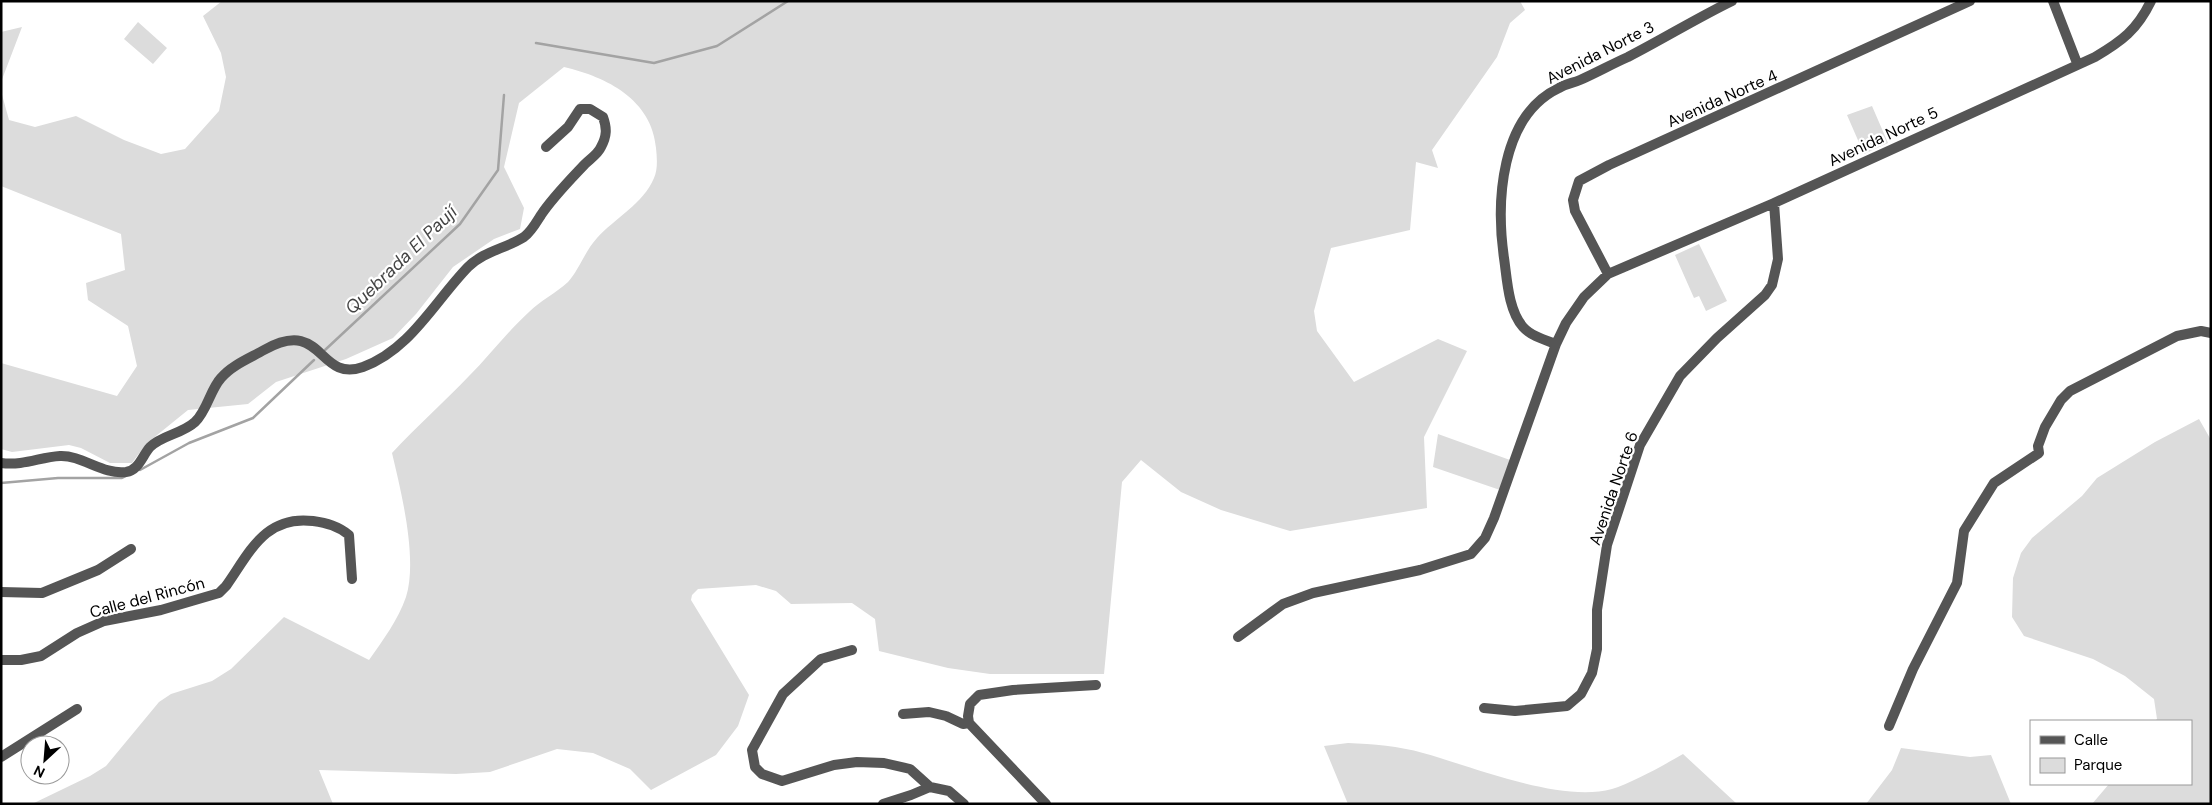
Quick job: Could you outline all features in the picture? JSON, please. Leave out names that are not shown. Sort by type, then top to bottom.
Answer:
[{"type":"street","name":"Avenida Norte 3","points":[[1556,344],[1524,328],[1517,318],[1510,293],[1499,226],[1500,188],[1513,140],[1530,110],[1558,88],[1581,80],[1638,52],[1732,1]]},
{"type":"street","name":"Avenida Norte 4","points":[[1608,274],[1575,211],[1573,200],[1579,181],[1609,165],[1970,1]]},
{"type":"street","points":[[2054,1],[2077,63]]},
{"type":"street","name":"Avenida Norte 5","points":[[1608,274],[1774,203],[2095,56],[2125,39],[2144,16],[2151,1]]},
{"type":"street","points":[[1,463],[18,464],[61,456],[116,471],[126,472],[134,469],[150,447],[158,441],[189,427],[197,420],[220,378],[242,362],[283,341],[300,340],[311,344],[330,364],[340,368],[360,368],[382,359],[435,308],[468,267],[479,257],[524,237],[533,228],[542,213],[601,149],[606,136],[603,116],[590,109],[580,109],[568,127],[546,146]]},
{"type":"street","name":"Avenida Norte 6","points":[[1484,708],[1515,711],[1567,706],[1582,694],[1592,673],[1597,649],[1597,610],[1607,544],[1640,445],[1680,376],[1717,338],[1765,295],[1772,285],[1778,259],[1774,203]]},
{"type":"street","points":[[1238,637],[1283,604],[1313,592],[1420,570],[1471,554],[1485,538],[1494,518],[1556,344],[1566,323],[1584,297],[1608,274]]},
{"type":"street","points":[[1889,726],[1913,669],[1957,582],[1964,531],[1994,483],[2039,453],[2038,446],[2045,426],[2061,400],[2083,383],[2177,336],[2201,332],[2211,333]]},
{"type":"street","name":"Calle del Rincón","points":[[1,660],[21,660],[41,656],[77,633],[104,621],[161,610],[218,593],[226,586],[260,537],[277,524],[299,520],[339,527],[349,535],[352,579]]},
{"type":"street","points":[[1,592],[42,592],[98,570],[131,549]]},
{"type":"street","points":[[852,650],[821,659],[783,694],[752,750],[755,767],[762,774],[782,781],[834,765],[857,762],[884,762],[910,769],[930,786],[949,791],[964,804]]},
{"type":"street","points":[[1046,804],[969,723],[970,704],[979,695],[1013,690],[1096,685]]},
{"type":"street","points":[[1,757],[77,709]]},
{"type":"street","points":[[903,714],[929,712],[946,716],[962,724],[969,723]]},
{"type":"street","points":[[883,804],[930,786]]},
{"type":"green space","points":[[222,1],[1520,1],[1525,10],[1510,23],[1497,57],[1432,150],[1438,168],[1416,162],[1410,230],[1331,248],[1314,311],[1317,331],[1354,382],[1438,339],[1467,351],[1424,437],[1427,508],[1290,531],[1221,510],[1181,492],[1141,460],[1122,482],[1104,674],[990,674],[948,668],[879,651],[875,619],[852,603],[791,604],[776,591],[756,585],[698,589],[692,595],[691,600],[749,695],[738,726],[716,755],[651,790],[630,769],[593,753],[557,749],[490,772],[456,774],[319,770],[333,804],[32,804],[90,776],[106,766],[159,702],[171,694],[212,681],[231,669],[284,617],[369,660],[399,614],[406,597],[409,581],[410,564],[407,525],[392,453],[477,368],[521,320],[538,304],[568,282],[597,238],[643,195],[654,178],[656,171],[657,163],[653,131],[646,116],[636,104],[625,93],[611,84],[580,71],[564,67],[519,103],[504,167],[524,208],[520,229],[494,239],[453,267],[416,314],[393,338],[346,359],[276,382],[248,404],[188,410],[146,444],[132,463],[110,463],[81,448],[69,445],[12,452],[1,449],[1,363],[117,396],[137,366],[128,326],[88,300],[86,283],[125,270],[121,234],[1,186],[1,91],[9,120],[35,127],[76,116],[124,140],[161,154],[185,149],[219,111],[226,77],[221,53],[203,16]]},
{"type":"green space","points":[[138,22],[167,48],[153,64],[124,39]]},
{"type":"green space","points":[[22,27],[1,82],[1,32]]},
{"type":"green space","points":[[1872,106],[1888,143],[1864,154],[1847,115]]},
{"type":"green space","points":[[1699,244],[1727,301],[1706,311],[1699,296],[1694,298],[1675,255]]},
{"type":"green space","points":[[2199,419],[2211,440],[2211,804],[2092,804],[2108,785],[2192,785],[2192,720],[2156,720],[2154,699],[2125,676],[2093,659],[2024,636],[2012,617],[2013,578],[2021,553],[2032,538],[2082,496],[2097,478],[2155,442]]},
{"type":"green space","points":[[1438,434],[1510,460],[1500,490],[1433,467]]},
{"type":"green space","points":[[1348,743],[1405,749],[1517,781],[1568,791],[1591,792],[1620,786],[1683,754],[1737,804],[1348,804],[1324,746]]},
{"type":"green space","points":[[1901,748],[1970,757],[1991,755],[2011,804],[1866,804],[1892,770]]},
{"type":"waterway","name":"Quebrada El Paují","points":[[536,43],[654,63],[717,46],[788,1]]},
{"type":"waterway","name":"Quebrada El Paují","points":[[325,350],[460,224],[498,170],[504,95]]},
{"type":"waterway","name":"Quebrada El Paují","points":[[140,470],[189,443],[253,418],[314,360]]},
{"type":"waterway","name":"Quebrada El Paují","points":[[1,483],[58,478],[122,478],[126,476]]}]
